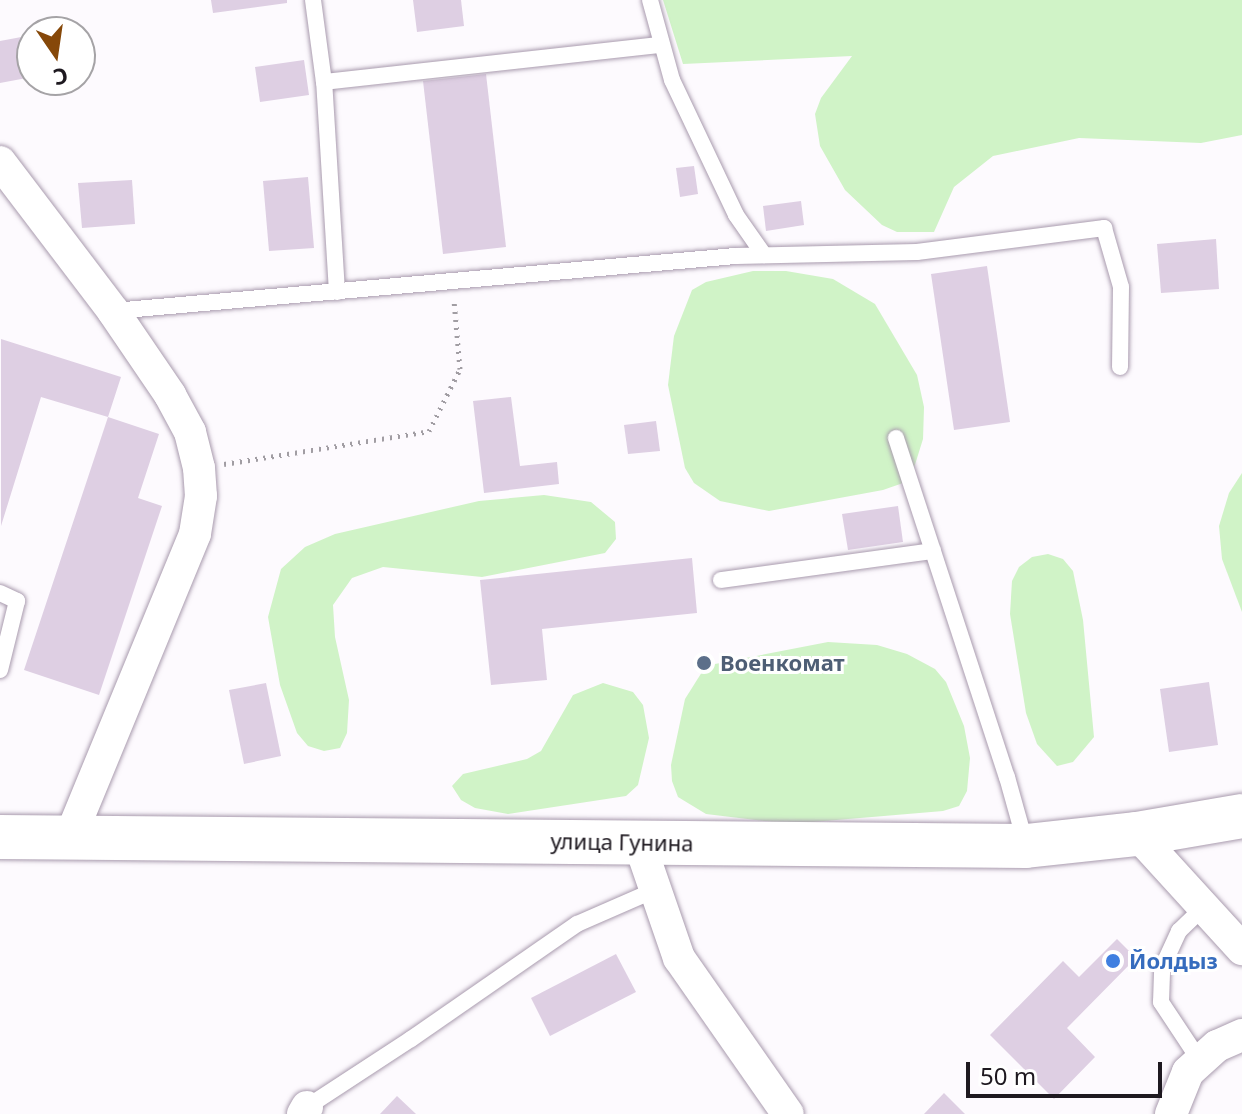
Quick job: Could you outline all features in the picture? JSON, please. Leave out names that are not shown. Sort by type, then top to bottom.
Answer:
[{"type":"main road","name":"улица Гунина","points":[[0,837],[1026,846],[1137,834],[1242,816]]},
{"type":"street","points":[[0,162],[113,311],[177,407],[190,432],[199,468],[201,496],[195,534],[70,837]]},
{"type":"street","points":[[1137,834],[1242,949]]},
{"type":"street","points":[[639,842],[679,958],[788,1114]]},
{"type":"street","points":[[1171,1114],[1188,1072],[1217,1046],[1242,1035]]},
{"type":"lane","points":[[313,0],[324,82],[337,292]]},
{"type":"lane","points":[[650,0],[660,45],[705,151],[736,215],[764,255]]},
{"type":"lane","points":[[324,82],[660,45]]},
{"type":"lane","points":[[113,311],[764,255],[917,252],[1104,228],[1121,287],[1120,367]]},
{"type":"lane","points":[[896,438],[1026,846]]},
{"type":"lane","points":[[721,580],[933,551]]},
{"type":"lane","points":[[0,593],[17,601],[0,670]]},
{"type":"lane","points":[[305,1110],[577,924],[655,890]]},
{"type":"lane","points":[[1200,1061],[1161,1002],[1162,968],[1179,931],[1204,907]]},
{"type":"path","points":[[199,468],[429,431],[460,369],[452,281]]},
{"type":"green space","points":[[663,0],[1242,0],[1242,135],[1201,143],[1079,138],[993,156],[954,187],[934,232],[897,232],[882,225],[845,190],[820,146],[815,114],[821,98],[852,56],[683,64]]},
{"type":"green space","points":[[753,271],[786,271],[833,279],[875,304],[917,375],[924,407],[923,439],[913,471],[903,483],[883,490],[769,511],[720,501],[694,483],[685,468],[668,385],[674,336],[692,290],[706,282]]},
{"type":"green space","points":[[1242,473],[1242,612],[1222,559],[1219,526],[1229,493]]},
{"type":"green space","points":[[544,495],[591,502],[615,522],[616,539],[605,553],[482,577],[383,567],[352,578],[333,605],[335,637],[349,700],[347,733],[340,748],[324,751],[308,746],[297,733],[280,685],[268,617],[281,569],[305,547],[335,534],[479,501]]},
{"type":"green space","points":[[1048,554],[1063,559],[1073,571],[1083,620],[1094,737],[1073,762],[1057,766],[1037,744],[1026,713],[1010,614],[1012,581],[1019,567],[1032,557]]},
{"type":"green space","points":[[828,642],[877,645],[907,654],[935,669],[946,682],[964,726],[970,758],[967,791],[959,806],[943,811],[789,824],[706,814],[678,797],[672,781],[671,765],[685,699],[702,672],[715,664]]},
{"type":"green space","points":[[603,683],[633,692],[643,705],[649,738],[638,785],[626,796],[508,814],[475,808],[461,800],[452,786],[463,774],[527,759],[541,751],[573,695]]},
{"type":"building","points":[[211,0],[287,0],[287,3],[213,13]]},
{"type":"building","points":[[413,0],[461,0],[464,26],[417,32]]},
{"type":"building","points":[[16,38],[16,80],[0,83],[0,41]]},
{"type":"building","points":[[304,60],[309,95],[260,102],[255,67]]},
{"type":"building","points":[[486,74],[506,247],[443,254],[423,81]]},
{"type":"building","points":[[694,166],[698,194],[680,197],[676,168]]},
{"type":"building","points":[[308,177],[314,248],[269,251],[263,181]]},
{"type":"building","points":[[132,180],[135,224],[82,228],[78,183]]},
{"type":"building","points":[[801,201],[804,225],[766,231],[763,206]]},
{"type":"building","points":[[1216,239],[1219,289],[1161,293],[1157,244]]},
{"type":"building","points":[[987,266],[1010,422],[954,430],[931,274]]},
{"type":"building","points":[[1,339],[121,377],[108,417],[41,397],[1,526]]},
{"type":"building","points":[[511,397],[520,466],[557,462],[559,484],[484,493],[473,401]]},
{"type":"building","points":[[108,417],[159,434],[138,498],[162,506],[99,695],[24,670]]},
{"type":"building","points":[[656,421],[660,451],[628,454],[624,425]]},
{"type":"building","points":[[898,506],[903,542],[848,550],[842,514]]},
{"type":"building","points":[[692,558],[697,613],[542,629],[547,680],[491,685],[480,580]]},
{"type":"building","points":[[1209,682],[1218,745],[1169,752],[1160,689]]},
{"type":"building","points":[[266,683],[281,756],[244,764],[229,690]]},
{"type":"building","points":[[1117,939],[1136,958],[1067,1028],[1095,1057],[1054,1099],[990,1035],[1063,961],[1079,977]]},
{"type":"building","points":[[616,954],[636,992],[550,1036],[531,998]]},
{"type":"building","points":[[944,1093],[965,1114],[924,1114]]},
{"type":"building","points":[[397,1096],[416,1114],[380,1114]]},
{"type":"place","name":"Военкомат","points":[[704,663]]},
{"type":"place","name":"Йолдыз","points":[[1113,961]]}]
